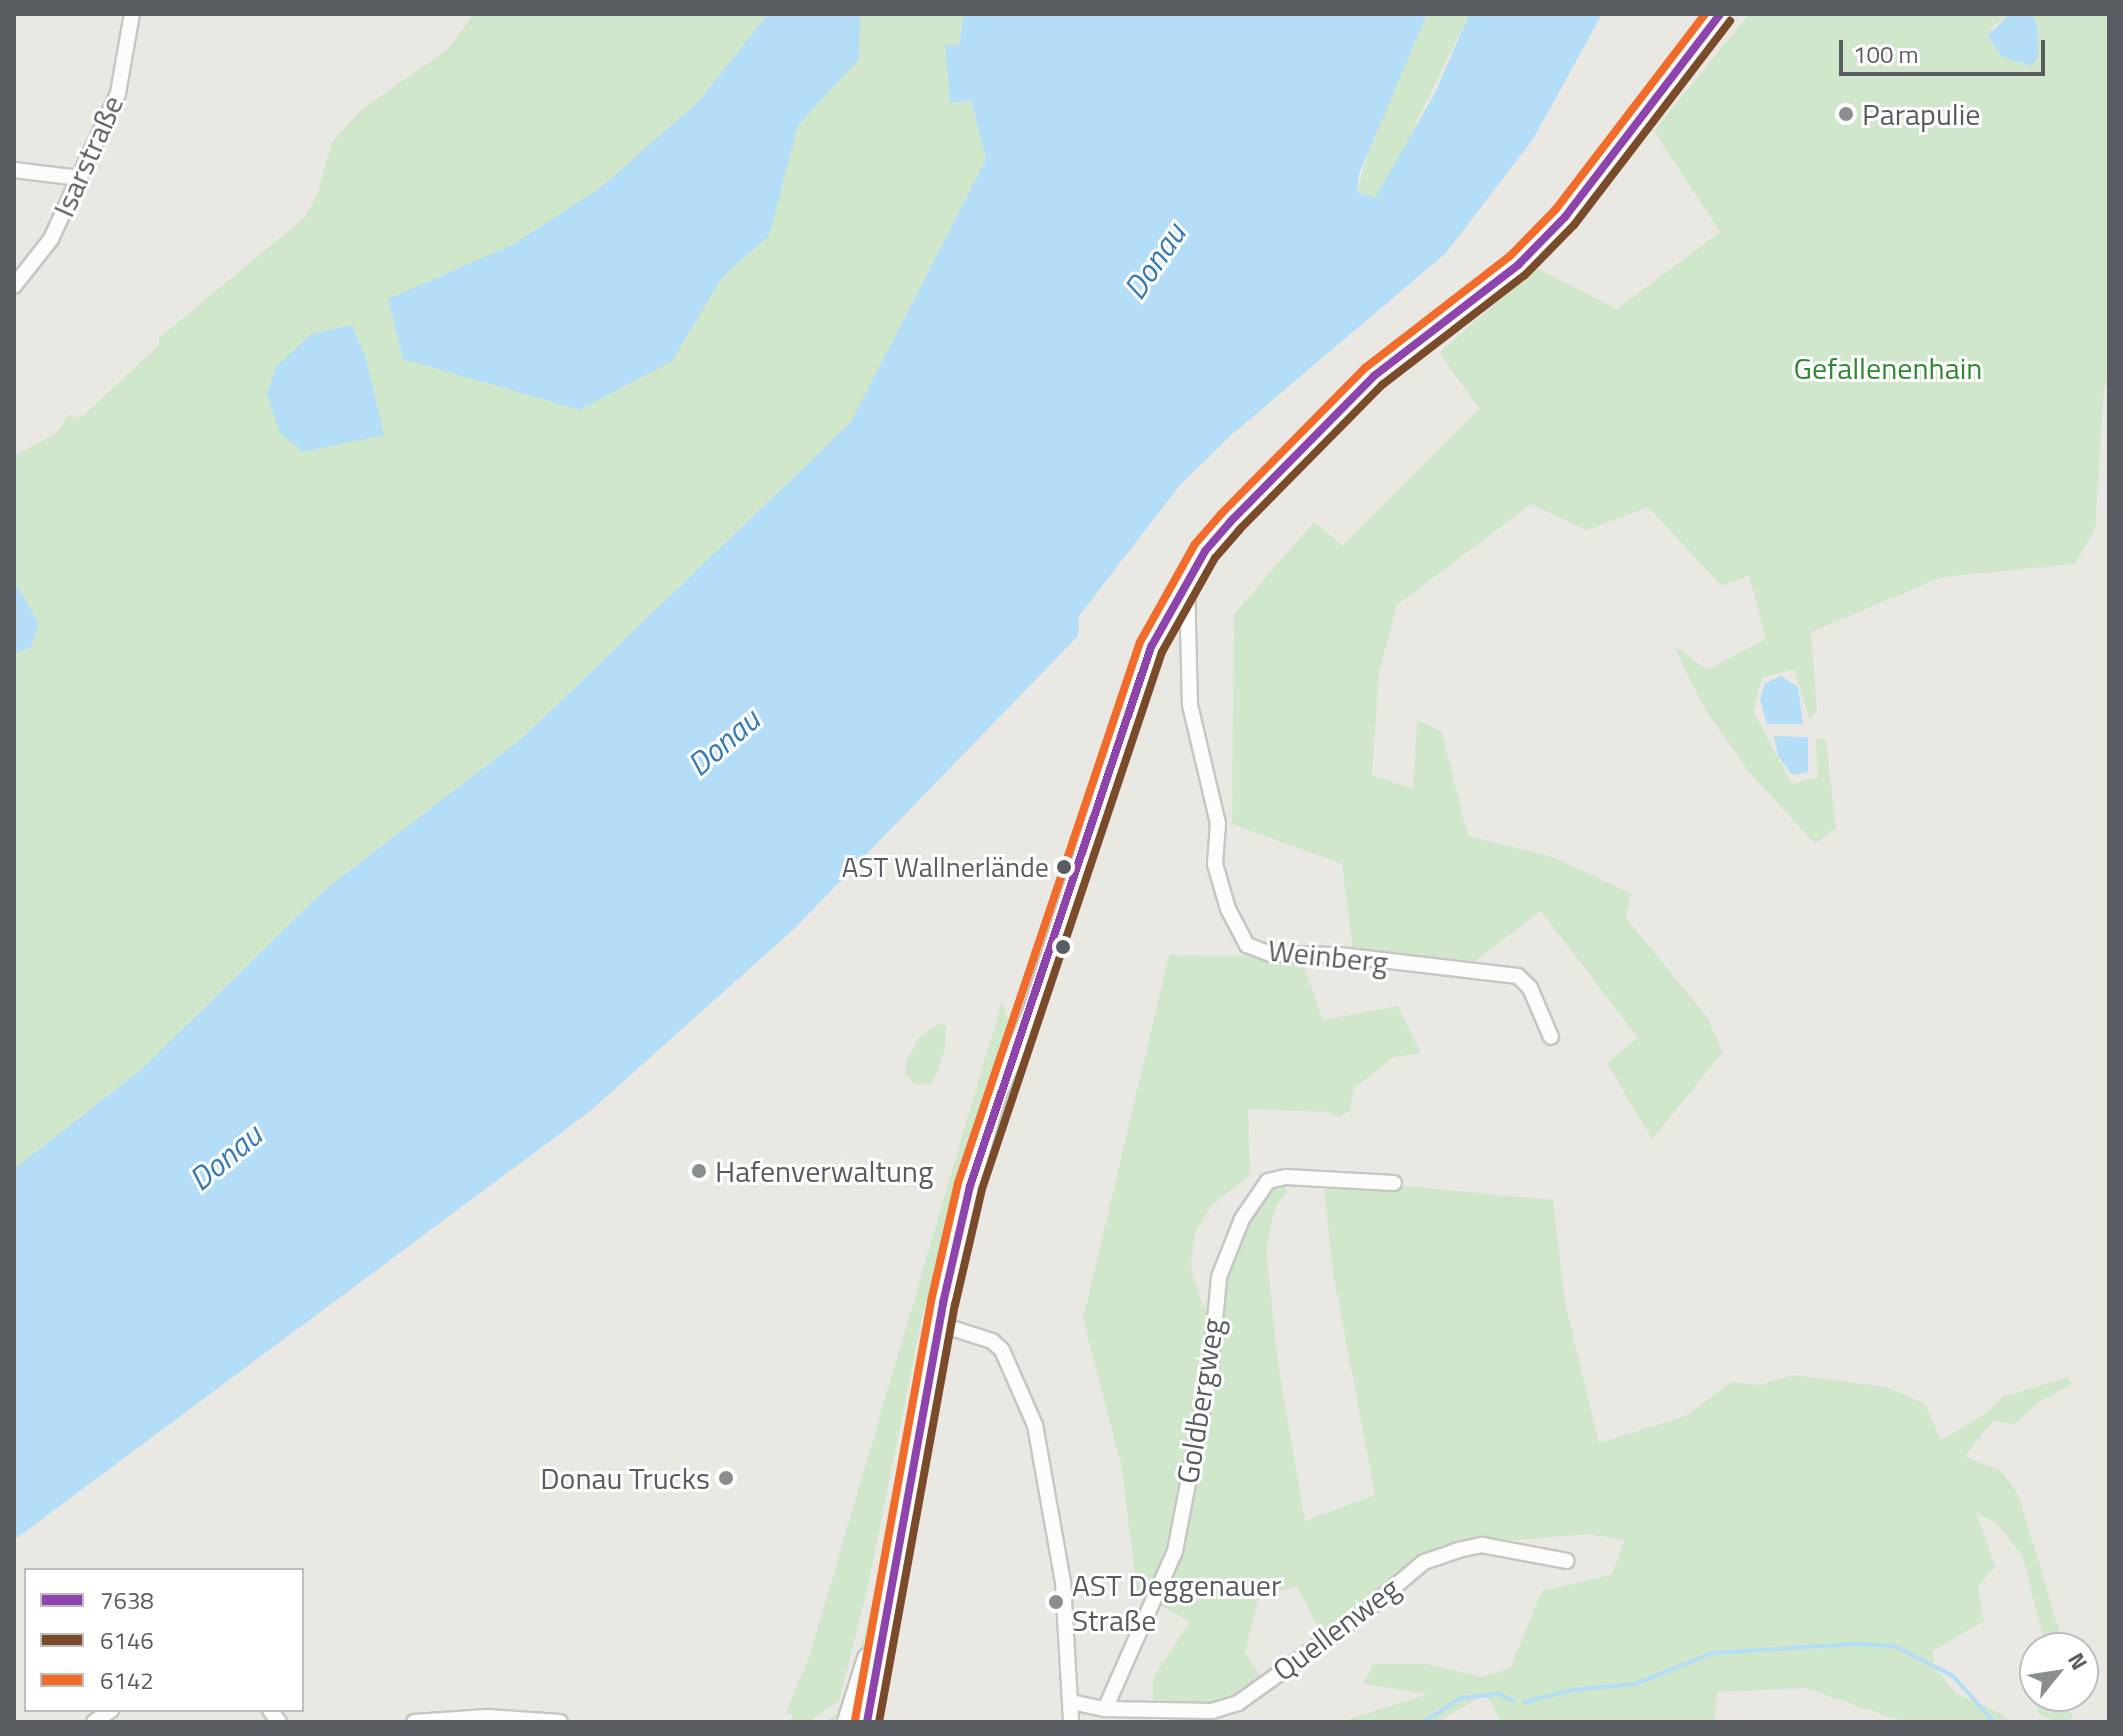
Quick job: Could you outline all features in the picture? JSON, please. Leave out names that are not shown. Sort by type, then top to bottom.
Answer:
[{"type":"main road","points":[[867,1722],[939,1324],[997,1094],[1032,1013],[1151,647],[1187,582],[1230,522],[1374,376],[1518,265],[1565,217],[1720,14]]},
{"type":"main road","points":[[847,1722],[870,1644],[884,1628]]},
{"type":"street","name":"Isarstraße","points":[[14,286],[51,239],[118,93],[132,14]]},
{"type":"street","points":[[14,170],[80,178]]},
{"type":"street","name":"Weinberg","points":[[1187,582],[1190,705],[1218,823],[1215,864],[1247,945],[1270,954],[1339,955],[1518,976],[1530,988],[1551,1037]]},
{"type":"street","name":"Goldbergweg","points":[[1105,1709],[1175,1551],[1211,1364],[1219,1277],[1242,1219],[1268,1181],[1286,1177],[1394,1183]]},
{"type":"street","points":[[939,1324],[992,1341],[1002,1350],[1035,1425],[1063,1582],[1071,1722]]},
{"type":"street","name":"Quellenweg","points":[[1105,1709],[1212,1711],[1238,1703],[1361,1615],[1424,1562],[1458,1550],[1482,1545],[1567,1561]]},
{"type":"street","points":[[1071,1702],[1105,1709]]},
{"type":"street","points":[[414,1722],[488,1719],[560,1722]]},
{"type":"green space","points":[[474,14],[964,14],[959,46],[945,45],[951,103],[971,100],[986,159],[851,422],[521,739],[323,891],[143,1068],[14,1169],[14,653],[30,648],[39,624],[14,581],[14,457],[57,432],[69,414],[75,418],[84,415],[159,345],[159,338],[304,218],[317,195],[332,142],[361,110],[448,49]]},
{"type":"green space","points":[[1427,14],[1469,14],[1386,185],[1375,198],[1357,192],[1374,132]]},
{"type":"green space","name":"Gefallenenhain","points":[[1749,14],[2010,14],[1989,29],[2037,25],[2032,14],[2109,14],[2109,374],[2104,388],[2095,530],[2074,564],[1942,577],[1811,632],[1817,711],[1809,718],[1794,669],[1762,678],[1753,711],[1792,784],[1818,777],[1816,738],[1826,740],[1836,828],[1815,844],[1748,771],[1703,706],[1674,646],[1708,670],[1766,639],[1749,575],[1722,586],[1648,507],[1587,530],[1531,504],[1397,605],[1379,672],[1372,775],[1413,789],[1417,720],[1442,732],[1468,836],[1553,857],[1631,894],[1626,918],[1707,1017],[1723,1052],[1652,1139],[1607,1063],[1638,1038],[1541,911],[1460,972],[1354,958],[1342,864],[1232,824],[1234,614],[1314,522],[1343,546],[1480,409],[1439,353],[1536,268],[1617,309],[1720,232],[1654,131]]},
{"type":"green space","points":[[1169,955],[1300,956],[1323,1020],[1398,1006],[1421,1053],[1394,1057],[1354,1088],[1350,1111],[1338,1117],[1329,1112],[1248,1109],[1250,1175],[1213,1204],[1195,1232],[1191,1267],[1202,1305],[1217,1308],[1220,1278],[1268,1182],[1285,1179],[1286,1192],[1275,1208],[1266,1248],[1278,1363],[1305,1521],[1375,1495],[1333,1273],[1324,1190],[1349,1184],[1393,1185],[1553,1200],[1565,1302],[1599,1443],[1686,1416],[1731,1382],[1760,1385],[1794,1375],[1886,1387],[1925,1404],[1941,1440],[1985,1414],[2003,1397],[2068,1377],[2071,1384],[2040,1401],[2014,1424],[1993,1421],[1965,1456],[2002,1472],[2019,1496],[2060,1632],[2042,1632],[2022,1555],[1996,1523],[1976,1512],[1995,1567],[1978,1586],[1984,1621],[1933,1651],[1934,1666],[1956,1694],[2005,1715],[2008,1722],[1905,1722],[1805,1688],[1717,1692],[1715,1722],[1501,1722],[1486,1694],[1437,1722],[1340,1722],[1429,1694],[1363,1684],[1373,1664],[1426,1664],[1483,1677],[1510,1668],[1542,1591],[1611,1575],[1625,1540],[1588,1534],[1460,1545],[1421,1555],[1355,1614],[1319,1630],[1297,1586],[1259,1597],[1245,1652],[1261,1677],[1246,1693],[1210,1703],[1153,1706],[1153,1678],[1190,1622],[1137,1592],[1121,1464],[1083,1319]]},
{"type":"green space","points":[[1002,1001],[1011,1026],[980,1115],[923,1313],[868,1586],[839,1701],[808,1722],[790,1722],[793,1715],[786,1713],[810,1654]]},
{"type":"green space","points":[[940,1023],[946,1026],[945,1050],[936,1074],[930,1085],[915,1084],[906,1075],[905,1063],[919,1037]]},
{"type":"green space","points":[[937,1301],[877,1608],[845,1716],[837,1722],[824,1722],[841,1711],[848,1696],[883,1562]]},
{"type":"green space","points":[[2070,1712],[2073,1716],[2070,1722],[2055,1722],[2038,1713]]},
{"type":"water","points":[[768,14],[860,14],[859,59],[798,125],[769,236],[723,276],[672,361],[580,410],[403,359],[388,299],[512,245],[600,188],[698,102]]},
{"type":"water","name":"Donau","points":[[964,14],[1427,14],[1359,174],[1357,192],[1375,198],[1436,91],[1469,14],[1602,14],[1533,139],[1446,253],[1230,436],[1180,485],[1079,616],[1078,636],[794,929],[589,1112],[14,1540],[14,1169],[143,1068],[323,891],[521,739],[851,422],[986,159],[971,100],[950,103],[945,45],[959,45]]},
{"type":"water","points":[[2010,14],[2032,14],[2037,24],[2038,57],[2031,66],[2001,56],[1988,35]]},
{"type":"water","points":[[352,325],[366,358],[384,435],[303,452],[280,433],[267,394],[276,367],[311,334]]},
{"type":"water","points":[[14,581],[39,624],[30,648],[14,653]]},
{"type":"water","points":[[1781,676],[1798,687],[1803,724],[1767,724],[1760,699],[1765,683]]},
{"type":"water","points":[[1774,736],[1808,737],[1808,772],[1792,775],[1778,756]]},
{"type":"waterway","points":[[1525,1702],[1573,1690],[1635,1684],[1713,1653],[1854,1644],[1895,1646],[1953,1676],[1994,1722]]},
{"type":"waterway","points":[[1424,1722],[1461,1698],[1499,1694],[1513,1701]]},
{"type":"transit line","name":"6142","points":[[855,1720],[931,1301],[958,1183],[1140,642],[1195,544],[1221,514],[1365,368],[1510,256],[1556,209],[1705,14]]},
{"type":"transit line","name":"7638","points":[[867,1722],[943,1303],[970,1186],[1151,647],[1205,551],[1230,522],[1374,376],[1518,265],[1565,217],[1720,14]]},
{"type":"transit line","name":"6146","points":[[879,1722],[955,1305],[982,1189],[1162,652],[1215,558],[1239,530],[1382,385],[1525,275],[1574,225],[1730,21]]},
{"type":"place","name":"Parapulie","points":[[1846,114]]},
{"type":"place","name":"AST Wallnerlände","points":[[1064,867]]},
{"type":"place","name":"Hafenverwaltung","points":[[699,1171]]},
{"type":"place","name":"Donau Trucks","points":[[726,1478]]},
{"type":"place","name":"AST Deggenauer Straße","points":[[1056,1602]]}]
